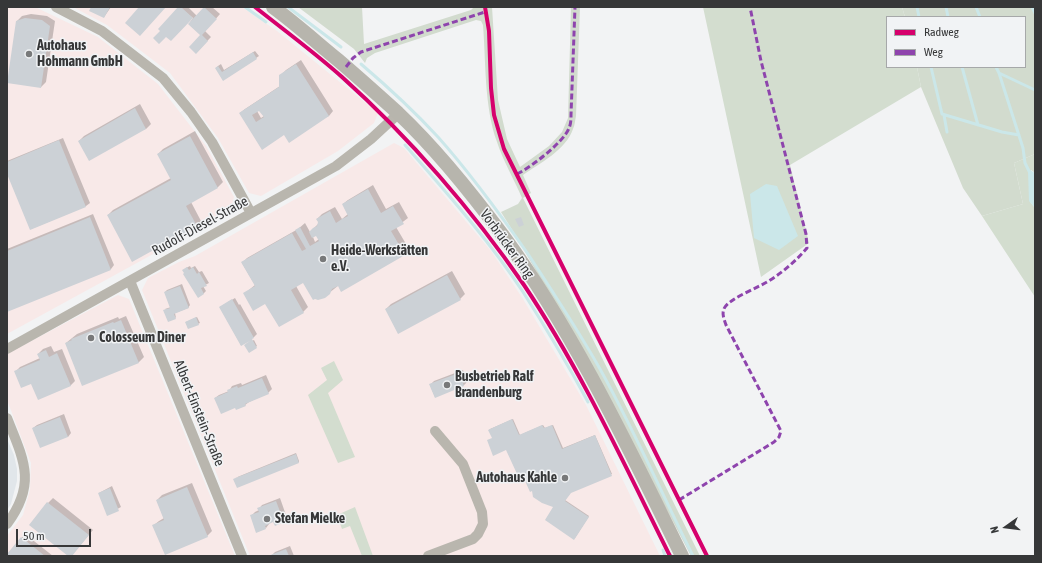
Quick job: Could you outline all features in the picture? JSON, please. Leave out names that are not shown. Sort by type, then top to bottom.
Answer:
[{"type":"main road","name":"Vorbrücker Ring","points":[[273,7],[295,23],[398,114],[455,176],[504,237],[531,276],[558,320],[601,396],[682,556]]},
{"type":"street","points":[[56,7],[102,31],[163,78],[191,112],[212,142],[251,213]]},
{"type":"street","name":"Rudolf-Diesel-Straße","points":[[7,349],[336,166],[372,139],[398,114]]},
{"type":"street","name":"Albert-Einstein-Straße","points":[[130,280],[242,556]]},
{"type":"street","points":[[7,418],[22,456],[25,470],[25,483],[23,496],[13,516],[7,524]]},
{"type":"street","points":[[428,556],[474,538],[478,534],[483,524],[482,512],[463,464],[435,430]]},
{"type":"shaded area","points":[[7,7],[35,7],[98,37],[158,84],[206,146],[234,197],[230,212],[7,334]]},
{"type":"shaded area","points":[[73,7],[242,7],[277,31],[378,113],[374,123],[338,151],[261,196],[249,193],[218,138],[170,73],[107,25]]},
{"type":"shaded area","points":[[298,7],[362,7],[364,44],[471,10],[474,7],[492,7],[498,100],[507,139],[520,167],[549,146],[562,132],[568,118],[571,7],[580,7],[576,116],[574,126],[570,137],[559,150],[523,175],[531,193],[523,198],[700,556],[691,556],[605,392],[501,212],[518,204],[522,198],[502,156],[493,128],[486,84],[483,25],[481,21],[476,20],[375,53],[367,58],[365,63],[354,49]]},
{"type":"shaded area","points":[[902,7],[1035,7],[1035,154],[1014,163],[1023,204],[982,216],[963,188],[921,87],[917,68],[1026,68],[1026,16],[905,16]]},
{"type":"shaded area","points":[[394,143],[404,148],[491,251],[523,299],[586,405],[660,556],[250,556],[142,290],[148,278],[179,262],[195,256]]},
{"type":"shaded area","points":[[118,295],[129,299],[235,556],[7,556],[7,536],[23,515],[30,490],[31,463],[7,400],[7,354]]},
{"type":"shaded area","points":[[7,439],[14,455],[17,469],[17,481],[11,504],[7,510]]},
{"type":"green space","points":[[703,7],[902,7],[905,16],[886,16],[886,68],[917,68],[921,87],[790,165],[809,243],[761,277]]},
{"type":"green space","points":[[1035,154],[1035,173],[1031,170],[1029,200],[1035,208],[1035,297],[982,216],[1023,204],[1014,163]]},
{"type":"green space","points":[[334,361],[343,380],[328,393],[355,457],[338,463],[308,395],[327,380],[321,368]]},
{"type":"green space","points":[[355,507],[373,556],[362,556],[350,526],[342,529],[337,515]]},
{"type":"water","points":[[1030,170],[1035,173],[1035,208],[1029,201],[1028,171]]},
{"type":"water","points":[[766,184],[777,186],[798,236],[779,250],[754,238],[750,194]]},
{"type":"building","points":[[91,7],[110,7],[104,18],[89,11]]},
{"type":"building","points":[[139,7],[166,7],[140,36],[125,23]]},
{"type":"building","points":[[178,7],[181,7],[193,18],[171,41],[166,37],[159,44],[153,38],[160,31],[158,29]]},
{"type":"building","points":[[204,7],[217,19],[202,35],[208,41],[196,54],[189,47],[200,35],[188,24]]},
{"type":"building","name":"Autohaus Hohmann GmbH","points":[[25,18],[42,20],[50,26],[41,88],[7,83],[16,21]]},
{"type":"building","points":[[253,52],[257,59],[223,81],[215,68],[218,66],[222,72]]},
{"type":"building","points":[[296,64],[329,116],[289,143],[284,135],[262,150],[239,113],[279,87],[279,75]],"holes":[[[259,111],[264,117],[256,122],[252,115]]]},
{"type":"building","points":[[135,108],[146,129],[89,161],[78,141]]},
{"type":"building","points":[[190,136],[218,188],[186,206],[197,226],[132,262],[107,215],[171,180],[157,154]]},
{"type":"building","points":[[59,140],[86,207],[30,230],[7,174],[7,162]]},
{"type":"building","name":"Heide-Werkstätten e.V.","points":[[368,189],[381,213],[393,206],[404,224],[391,231],[405,255],[341,292],[338,286],[332,289],[330,294],[325,298],[318,300],[313,300],[303,283],[291,290],[304,313],[279,327],[265,304],[253,311],[243,293],[255,286],[241,262],[292,233],[302,251],[306,249],[295,230],[300,227],[310,246],[319,241],[316,236],[312,238],[309,232],[317,226],[318,222],[316,219],[330,211],[336,223],[348,216],[342,204]]},
{"type":"building","points":[[90,217],[111,270],[7,312],[7,251]]},
{"type":"building","points":[[521,217],[524,225],[519,227],[515,219]]},
{"type":"building","points":[[187,267],[189,270],[193,267],[197,274],[199,272],[207,286],[201,288],[204,294],[198,298],[183,274],[184,273],[182,270]]},
{"type":"building","points":[[447,275],[461,300],[398,334],[385,309]]},
{"type":"building","points":[[180,286],[189,308],[174,314],[176,319],[168,322],[163,310],[170,308],[164,292]]},
{"type":"building","points":[[232,299],[254,338],[252,339],[257,348],[249,353],[244,345],[250,341],[241,346],[219,307]]},
{"type":"building","points":[[196,317],[199,325],[188,329],[185,322]]},
{"type":"building","points":[[121,320],[139,363],[82,386],[65,343],[72,340],[71,339]]},
{"type":"building","points":[[46,350],[49,357],[57,353],[71,386],[38,400],[31,384],[21,388],[14,371],[40,360],[37,354]]},
{"type":"building","name":"Busbetrieb Ralf Brandenburg","points":[[459,373],[464,386],[435,398],[429,384]]},
{"type":"building","points":[[262,378],[269,394],[245,404],[246,406],[236,410],[235,408],[221,414],[214,398],[228,392],[227,390],[237,386],[238,388]]},
{"type":"building","points":[[60,417],[68,437],[40,448],[32,428]]},
{"type":"building","name":"Autohaus Kahle","points":[[512,419],[519,435],[542,425],[544,428],[552,425],[562,449],[595,435],[612,476],[571,493],[565,501],[589,517],[574,540],[545,520],[553,507],[542,503],[533,497],[532,491],[530,492],[522,474],[518,476],[506,450],[493,456],[487,440],[492,438],[488,430]]},
{"type":"building","points":[[296,454],[299,463],[237,488],[233,479]]},
{"type":"building","points":[[187,487],[208,537],[165,555],[152,525],[164,520],[156,500]]},
{"type":"building","points":[[110,488],[119,511],[107,516],[98,493]]},
{"type":"building","name":"Stefan Mielke","points":[[276,501],[284,522],[275,526],[273,522],[265,526],[266,529],[256,533],[250,515],[259,512],[257,508]]},
{"type":"building","points":[[47,502],[89,535],[72,556],[68,556],[29,525]]},
{"type":"building","points":[[21,537],[45,556],[7,556]]},
{"type":"building","points":[[286,549],[289,556],[268,556]]},
{"type":"waterway","points":[[245,7],[266,22]]},
{"type":"waterway","points":[[288,7],[341,47]]},
{"type":"waterway","points":[[917,7],[919,16]]},
{"type":"waterway","points":[[946,7],[948,16]]},
{"type":"waterway","points":[[976,7],[980,16]]},
{"type":"waterway","points":[[1032,7],[1035,13]]},
{"type":"waterway","points":[[361,64],[401,99],[438,137],[485,194],[528,254],[574,325],[600,369],[693,556]]},
{"type":"waterway","points":[[931,68],[942,114],[1002,132],[1019,135]]},
{"type":"waterway","points":[[962,68],[978,125]]},
{"type":"waterway","points":[[996,68],[999,73],[1035,90]]},
{"type":"waterway","points":[[999,73],[1023,148],[1025,163],[1030,173]]},
{"type":"waterway","points":[[944,115],[947,132]]},
{"type":"waterway","points":[[405,145],[467,217],[510,273],[573,374],[588,402]]},
{"type":"waterway","points":[[663,550],[665,556]]},
{"type":"marked path","points":[[517,174],[530,166],[554,147],[566,134],[570,126],[575,7]]},
{"type":"marked path","points":[[679,500],[774,442],[779,437],[781,431],[726,325],[723,314],[724,309],[728,304],[778,275],[807,248],[806,234],[761,61],[750,7]]},
{"type":"marked path","points":[[346,67],[353,58],[361,52],[485,12]]},
{"type":"cycle path","points":[[255,7],[321,59],[392,124],[462,202],[504,257],[545,317],[583,384],[619,452],[670,556]]},
{"type":"cycle path","points":[[485,7],[489,31],[491,88],[494,115],[504,149],[707,556]]},
{"type":"place","name":"Autohaus Hohmann GmbH","points":[[29,54]]},
{"type":"place","name":"Heide-Werkstätten e.V.","points":[[323,259]]},
{"type":"place","name":"Colosseum Diner","points":[[91,338]]},
{"type":"place","name":"Busbetrieb Ralf Brandenburg","points":[[447,385]]},
{"type":"place","name":"Autohaus Kahle","points":[[565,478]]},
{"type":"place","name":"Stefan Mielke","points":[[267,519]]}]
